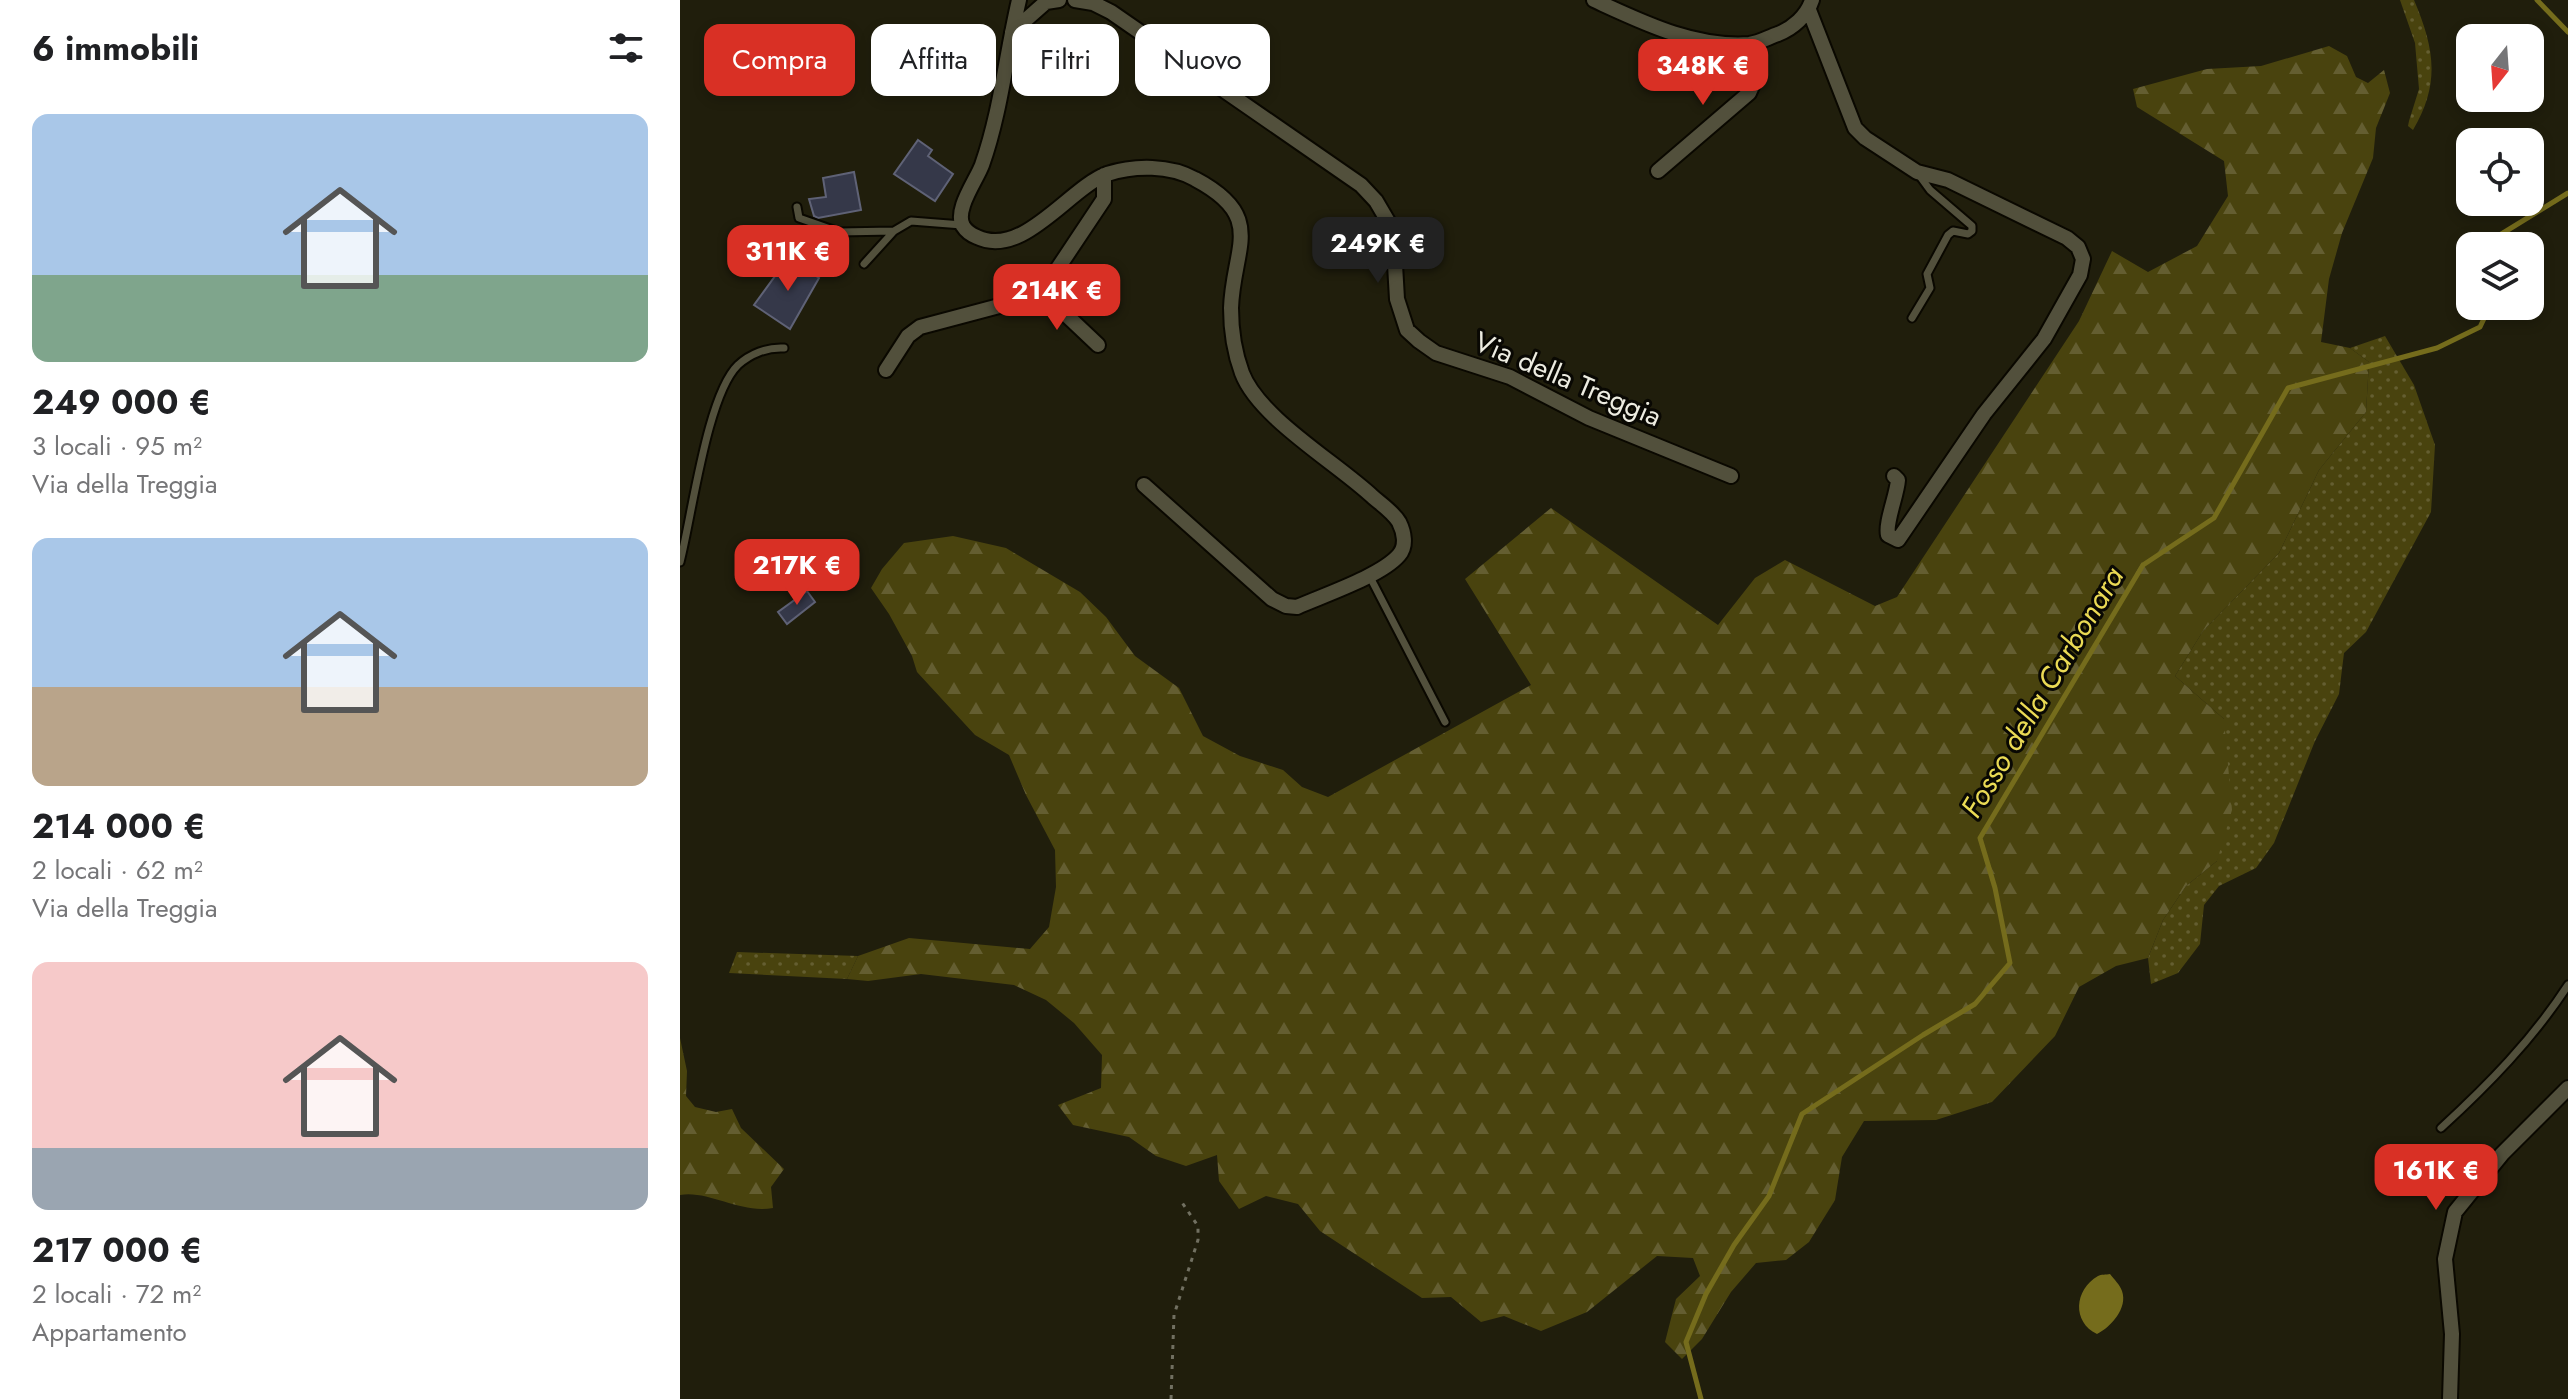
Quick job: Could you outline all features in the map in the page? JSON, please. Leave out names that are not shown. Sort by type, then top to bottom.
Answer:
[{"type":"street","points":[[1014,24],[1019,0]]},
{"type":"street","points":[[1021,24],[1046,2],[1059,0]]},
{"type":"street","name":"Via della Treggia","points":[[1075,0],[1093,3],[1111,12],[1361,185],[1376,201],[1393,230],[1397,299],[1407,330],[1419,341],[1436,353],[1510,377],[1589,418],[1731,476]]},
{"type":"street","points":[[1594,0],[1652,27],[1714,43],[1752,44],[1789,30],[1811,5],[1855,128],[1865,138],[1917,172],[1948,180],[2067,238],[2078,247],[2083,259],[2080,275],[2044,339],[1984,414],[1898,540],[1888,535],[1886,529],[1896,499],[1898,480],[1894,476]]},
{"type":"street","points":[[1012,32],[997,116],[981,167],[961,211],[962,225],[970,234],[985,241],[1002,241],[1023,234],[1104,175],[1128,169],[1169,169],[1215,190],[1236,212],[1243,233],[1231,309],[1237,359],[1247,387],[1270,412],[1398,520],[1405,537],[1402,553],[1388,566],[1369,575],[1297,607],[1286,606],[1272,599],[1144,485]]},
{"type":"street","points":[[1658,171],[1749,93],[1758,73],[1752,44]]},
{"type":"street","points":[[886,370],[908,336],[920,327],[1042,292],[1104,199],[1104,175]]},
{"type":"street","points":[[1042,292],[1098,345]]},
{"type":"street","points":[[2450,1399],[2452,1334],[2445,1259],[2455,1212],[2502,1154],[2568,1088]]},
{"type":"lane","points":[[1912,318],[1930,288],[1927,274],[1948,235],[1953,231],[1968,234],[1972,231],[1972,226],[1930,190],[1917,172]]},
{"type":"lane","points":[[797,207],[799,218],[839,232],[894,231]]},
{"type":"lane","points":[[864,264],[894,231],[911,221],[962,225]]},
{"type":"lane","points":[[680,562],[711,422],[725,383],[737,366],[752,354],[784,348]]},
{"type":"lane","points":[[1369,575],[1445,722]]},
{"type":"lane","points":[[2441,1128],[2495,1078],[2555,1006],[2568,985]]},
{"type":"path","points":[[1171,1399],[1174,1315],[1198,1240],[1198,1226],[1181,1201]]},
{"type":"green space","points":[[2400,0],[2414,0],[2426,34],[2432,65],[2428,96],[2413,130],[2408,126],[2419,89],[2415,43]]},
{"type":"green space","points":[[2329,46],[2347,56],[2356,77],[2368,83],[2384,70],[2390,93],[2376,128],[2373,158],[2342,233],[2329,279],[2321,342],[2350,348],[2369,362],[2366,412],[2319,470],[2279,553],[2203,631],[2175,676],[2224,719],[2232,810],[2217,861],[2186,886],[2163,920],[2148,958],[2116,966],[2079,987],[2055,1036],[1992,1102],[1936,1120],[1864,1121],[1842,1157],[1835,1200],[1809,1242],[1786,1260],[1756,1263],[1731,1292],[1702,1339],[1682,1359],[1665,1342],[1676,1299],[1700,1276],[1693,1258],[1657,1256],[1587,1312],[1541,1331],[1504,1316],[1481,1322],[1451,1297],[1422,1298],[1320,1231],[1298,1204],[1266,1196],[1239,1209],[1219,1181],[1217,1155],[1186,1166],[1156,1156],[1129,1137],[1073,1125],[1058,1105],[1101,1088],[1102,1055],[1074,1023],[1046,1000],[1014,985],[921,974],[868,981],[847,979],[858,956],[909,938],[1030,949],[1049,927],[1056,887],[1055,850],[1009,755],[975,735],[917,672],[912,656],[889,614],[871,588],[904,543],[953,536],[1006,548],[1080,592],[1106,617],[1135,656],[1179,688],[1203,736],[1240,756],[1283,770],[1302,787],[1328,797],[1531,685],[1465,579],[1551,508],[1718,625],[1755,578],[1785,560],[1875,606],[1897,597],[2079,321],[2112,251],[2148,272],[2197,246],[2228,196],[2224,161],[2137,107],[2133,89],[2207,69],[2261,66]]},
{"type":"green space","points":[[2385,336],[2414,385],[2435,445],[2431,512],[2366,632],[2344,653],[2339,694],[2315,741],[2274,843],[2256,868],[2219,886],[2204,905],[2200,944],[2178,973],[2151,984],[2148,958],[2163,920],[2186,886],[2217,861],[2224,719],[2175,676],[2203,631],[2279,553],[2319,470],[2366,412],[2369,362],[2350,348]]},
{"type":"green space","points":[[737,952],[858,956],[847,979],[729,973]]},
{"type":"green space","points":[[680,1038],[687,1071],[686,1096],[695,1107],[716,1112],[732,1109],[741,1128],[784,1169],[771,1187],[773,1208],[749,1208],[702,1196],[680,1195]]},
{"type":"shaded area","points":[[2110,1274],[2121,1289],[2123,1304],[2113,1322],[2097,1334],[2083,1322],[2079,1306],[2084,1289],[2090,1282],[2099,1275]]},
{"type":"building","points":[[918,140],[932,150],[928,156],[953,174],[935,201],[894,174]]},
{"type":"building","points":[[854,172],[861,210],[818,218],[814,216],[809,199],[826,197],[823,178]]},
{"type":"building","points":[[789,257],[819,278],[790,329],[754,305]]},
{"type":"building","points":[[807,591],[815,602],[787,624],[778,612]]},
{"type":"waterway","name":"Fosso della Carbonara","points":[[2537,0],[2568,32]]},
{"type":"waterway","name":"Fosso della Carbonara","points":[[2505,232],[2568,193]]},
{"type":"waterway","name":"Fosso della Carbonara","points":[[1701,1399],[1686,1342],[1706,1294],[1734,1245],[1769,1196],[1802,1114],[1975,1004],[2010,963],[1995,888],[1980,838],[2143,565],[2214,518],[2288,388],[2437,348],[2480,327],[2483,320]]}]
